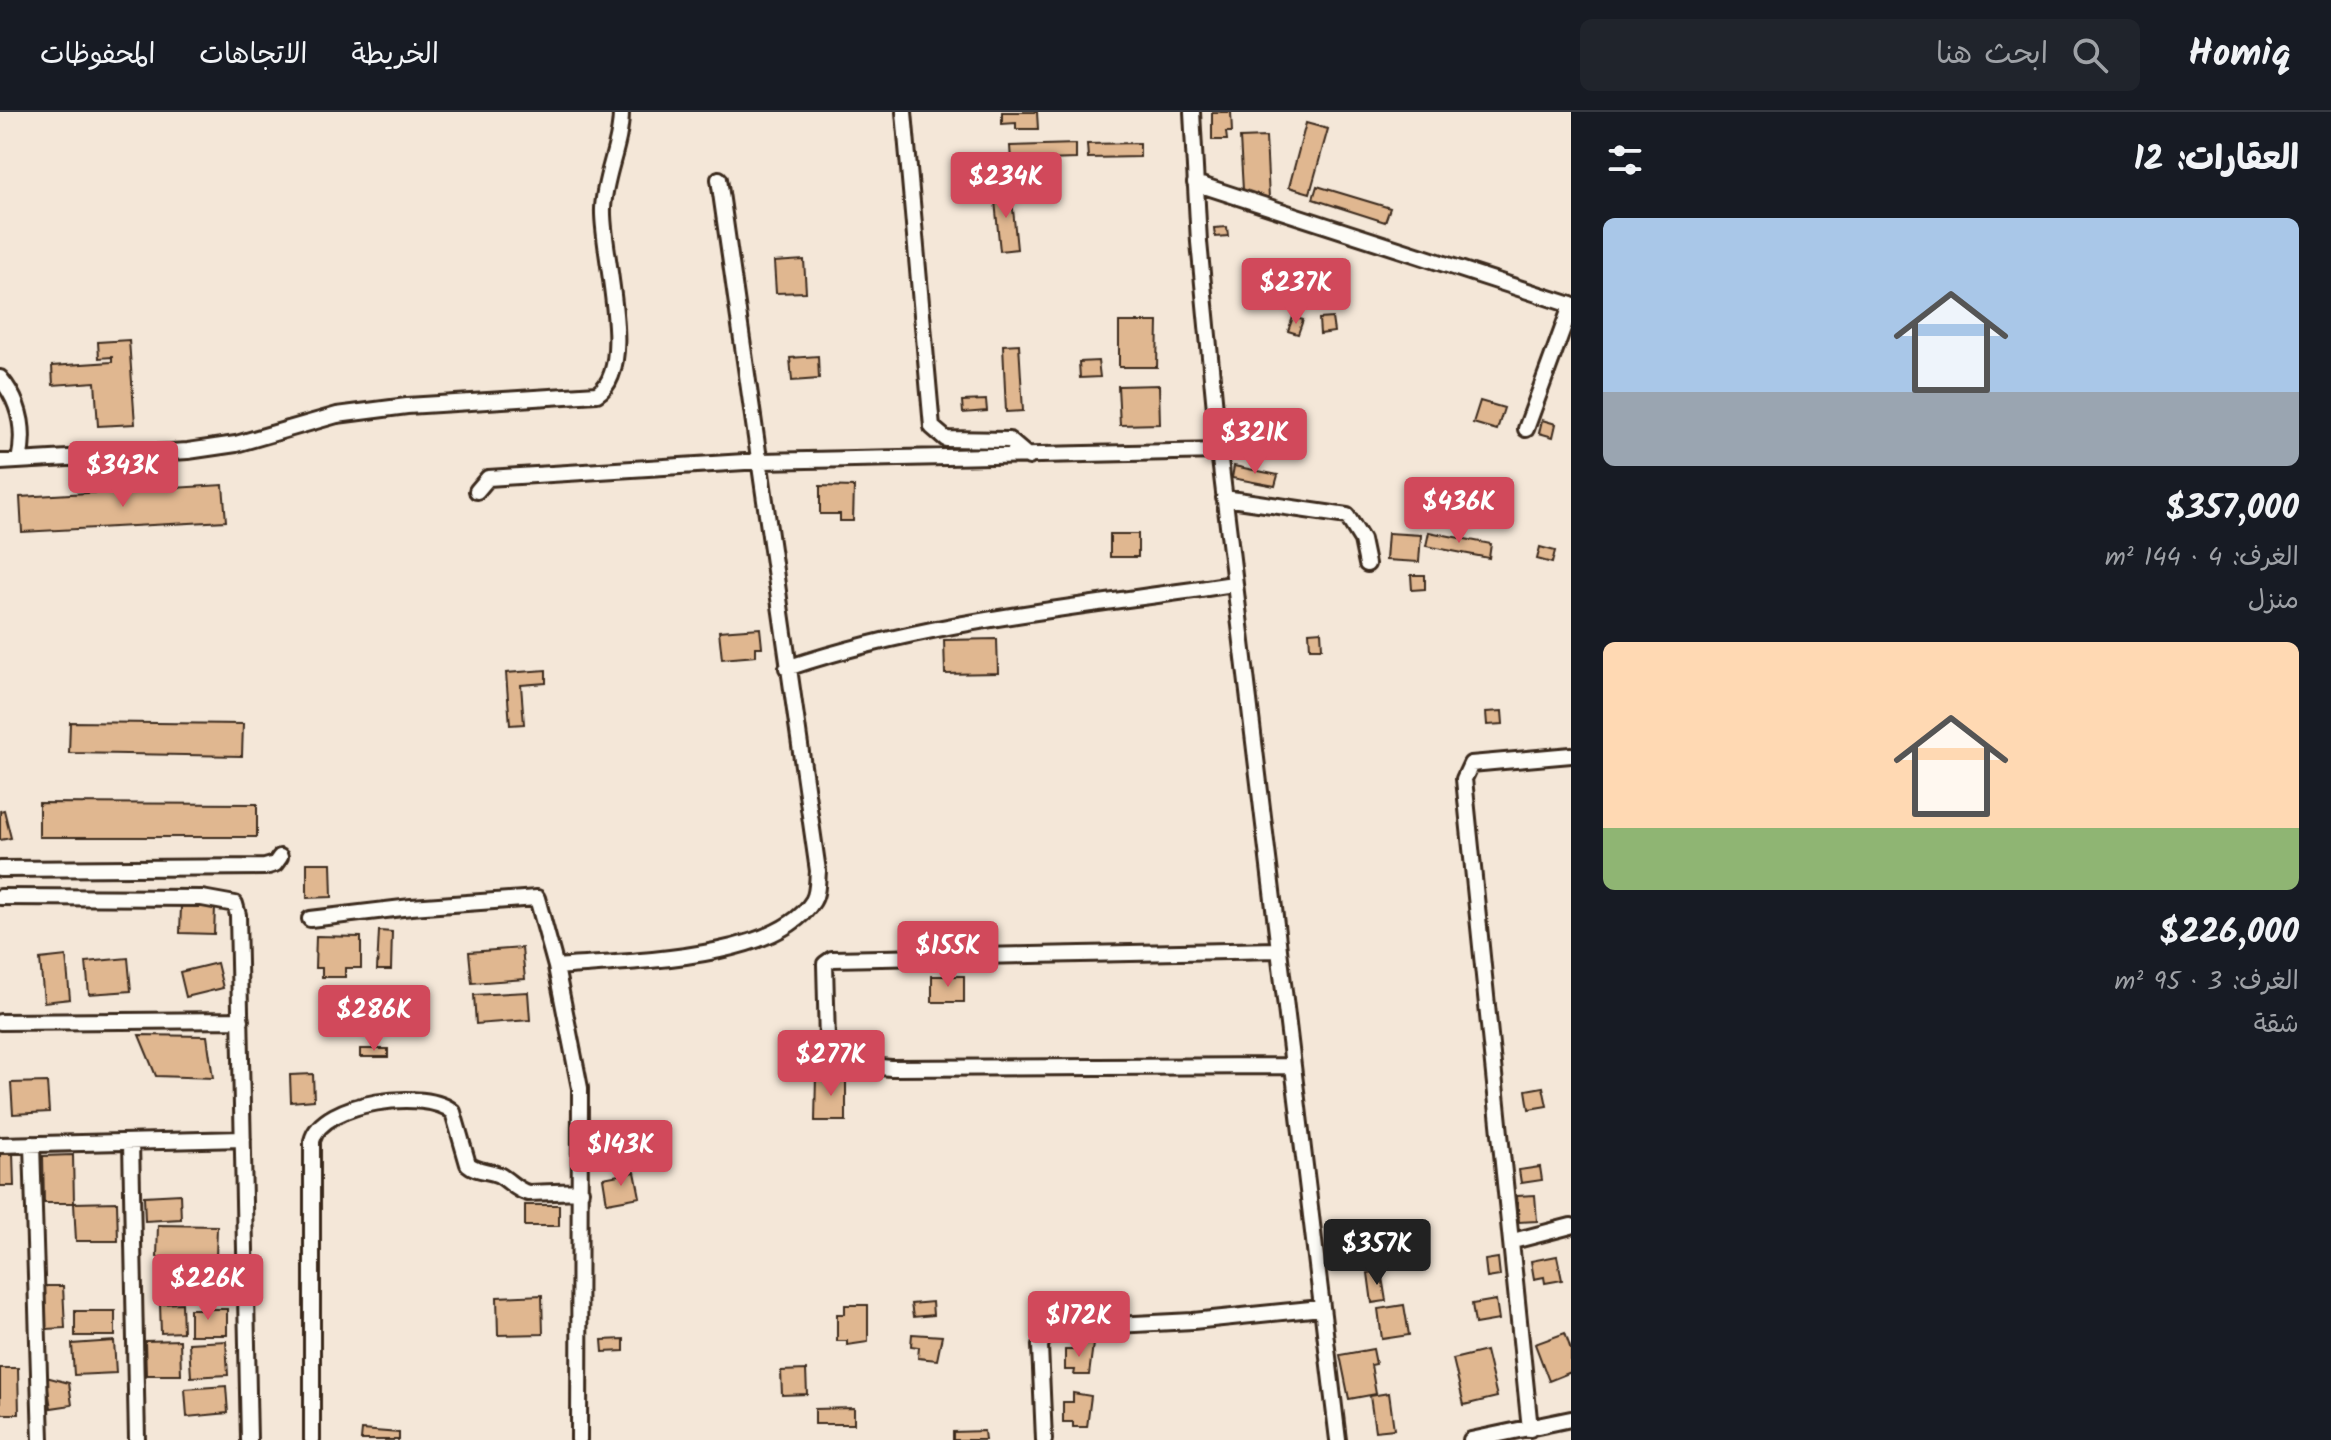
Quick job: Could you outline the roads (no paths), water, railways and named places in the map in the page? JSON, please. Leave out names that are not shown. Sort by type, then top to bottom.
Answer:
[{"type":"street","points":[[0,462],[188,451],[236,444],[337,415],[407,406],[597,394],[610,382],[614,369],[613,291],[603,209],[618,148],[621,112]]},
{"type":"street","points":[[904,112],[932,427],[946,439],[1009,440],[1029,457]]},
{"type":"street","points":[[1192,112],[1195,183],[1224,498],[1338,1440]]},
{"type":"street","points":[[556,967],[710,954],[774,933],[802,915],[815,898],[818,871],[719,179]]},
{"type":"street","points":[[1195,183],[1571,306],[1526,429]]},
{"type":"street","points":[[0,378],[17,400],[23,443],[19,461]]},
{"type":"street","points":[[477,491],[488,478],[761,461],[1219,451]]},
{"type":"street","points":[[1224,498],[1347,516],[1362,540],[1367,564]]},
{"type":"street","points":[[787,668],[834,652],[1044,608],[1234,584]]},
{"type":"street","points":[[1530,1429],[1464,779],[1471,764],[1571,755]]},
{"type":"street","points":[[0,869],[265,867],[275,864],[280,857]]},
{"type":"street","points":[[0,897],[231,900],[238,915],[249,1440]]},
{"type":"street","points":[[310,919],[411,907],[537,898],[556,967],[580,1088],[579,1440]]},
{"type":"street","points":[[1278,950],[832,959],[825,964],[827,1041],[836,1057],[859,1065],[891,1068],[1292,1066]]},
{"type":"street","points":[[0,1022],[241,1020]]},
{"type":"street","points":[[312,1440],[312,1141],[319,1127],[334,1115],[361,1104],[435,1103],[453,1112],[468,1164],[473,1169],[502,1176],[520,1191],[528,1193],[581,1191]]},
{"type":"street","points":[[0,1145],[243,1139]]},
{"type":"street","points":[[131,1142],[137,1440]]},
{"type":"street","points":[[32,1144],[41,1440]]},
{"type":"street","points":[[1513,1241],[1571,1226]]},
{"type":"street","points":[[1044,1440],[1040,1346],[1044,1335],[1057,1328],[1193,1321],[1321,1308]]},
{"type":"street","points":[[1471,1440],[1571,1419]]}]
